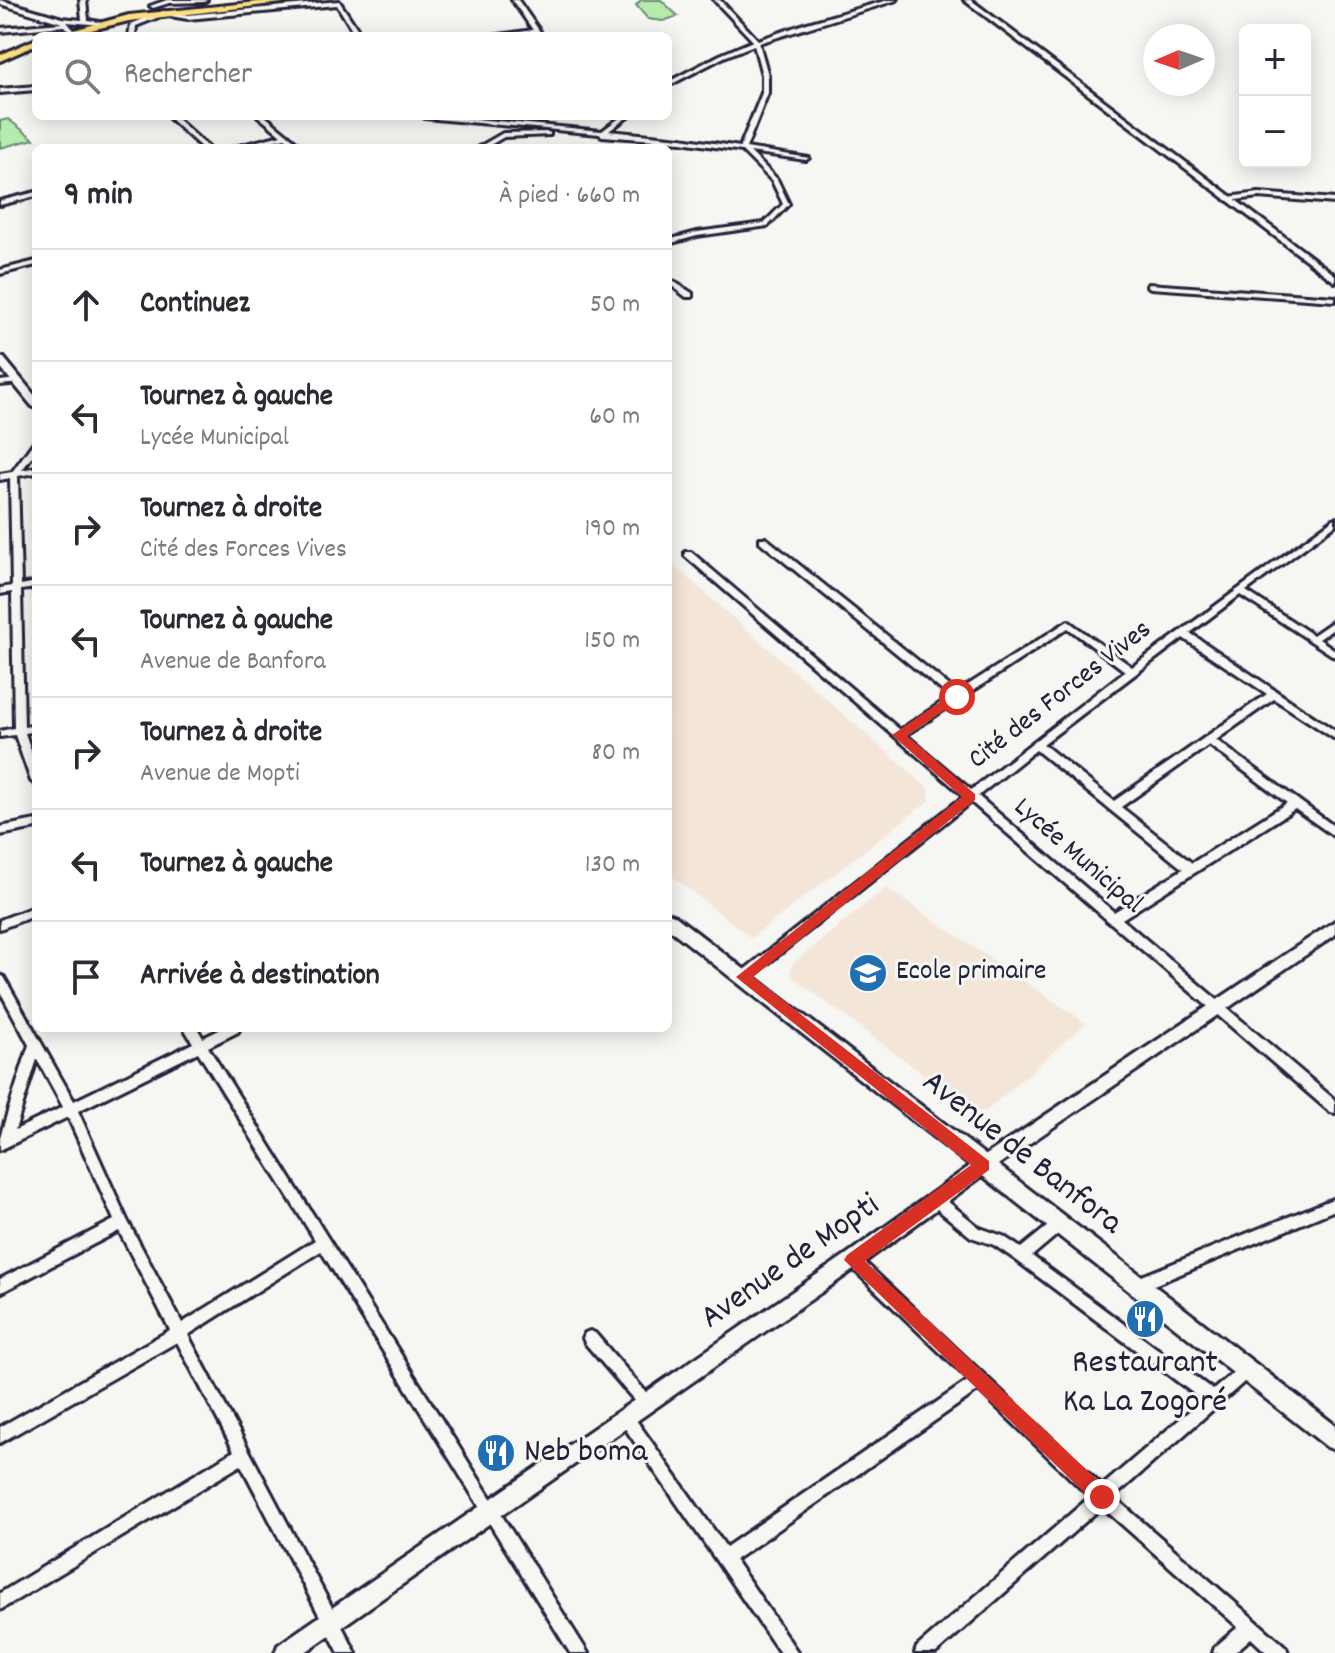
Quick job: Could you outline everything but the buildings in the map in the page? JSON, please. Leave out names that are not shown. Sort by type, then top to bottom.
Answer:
[{"type":"main road","points":[[59,32],[66,25],[261,2],[303,0]]},
{"type":"main road","points":[[0,58],[32,44]]},
{"type":"main road","points":[[0,360],[32,399]]},
{"type":"main road","name":"Avenue de Banfora","points":[[672,922],[1335,1439]]},
{"type":"street","points":[[83,0],[85,22]]},
{"type":"street","points":[[153,6],[169,1],[204,0]]},
{"type":"street","points":[[515,0],[537,32]]},
{"type":"street","points":[[717,0],[756,41],[765,75],[765,93],[743,148]]},
{"type":"street","points":[[672,82],[706,61],[756,41],[894,0]]},
{"type":"street","points":[[967,0],[1335,279]]},
{"type":"street","points":[[0,2],[66,25]]},
{"type":"street","points":[[132,32],[133,25],[163,13],[188,17],[339,3],[357,32]]},
{"type":"street","points":[[0,30],[102,23]]},
{"type":"street","points":[[0,91],[32,88]]},
{"type":"street","points":[[174,120],[202,144]]},
{"type":"street","points":[[266,120],[296,144]]},
{"type":"street","points":[[467,120],[743,148],[806,158]]},
{"type":"street","points":[[503,135],[512,120]]},
{"type":"street","points":[[487,144],[503,135],[604,133],[621,120]]},
{"type":"street","points":[[251,144],[286,136]]},
{"type":"street","points":[[672,241],[697,234],[766,225],[786,204],[775,180],[743,148]]},
{"type":"street","points":[[0,203],[32,195]]},
{"type":"street","points":[[1228,199],[1259,195],[1335,201]]},
{"type":"street","points":[[0,272],[32,264]]},
{"type":"street","points":[[672,283],[689,295]]},
{"type":"street","points":[[1151,286],[1335,299]]},
{"type":"street","points":[[0,383],[17,381]]},
{"type":"street","points":[[32,450],[14,475],[19,731],[32,769]]},
{"type":"street","points":[[0,477],[32,471]]},
{"type":"street","name":"Cité des Forces Vives","points":[[743,977],[1036,744],[1335,521]]},
{"type":"street","points":[[763,540],[957,697]]},
{"type":"street","name":"Lycée Municipal","points":[[688,554],[1335,1108]]},
{"type":"street","points":[[0,591],[32,586]]},
{"type":"street","points":[[1240,591],[1335,654]]},
{"type":"street","points":[[1313,639],[1335,623]]},
{"type":"street","points":[[899,735],[1068,624],[1131,671]]},
{"type":"street","name":"Cité des Forces Vives","points":[[1183,633],[1335,736]]},
{"type":"street","points":[[1114,807],[1274,694]]},
{"type":"street","points":[[0,734],[32,729]]},
{"type":"street","points":[[1209,740],[1335,833]]},
{"type":"street","points":[[1036,744],[1191,869]]},
{"type":"street","points":[[1112,919],[1296,803]]},
{"type":"street","points":[[0,831],[32,825]]},
{"type":"street","points":[[0,925],[32,912]]},
{"type":"street","name":"Avenue de Mopti","points":[[286,1653],[853,1260],[983,1166],[1335,927]]},
{"type":"street","points":[[0,980],[6,1010],[35,1046],[71,1109],[122,1223],[178,1333],[348,1653]]},
{"type":"street","points":[[192,1032],[580,1653]]},
{"type":"street","points":[[3,1143],[227,1032]]},
{"type":"street","points":[[3,1143],[35,1046]]},
{"type":"street","points":[[936,1200],[976,1233],[998,1240],[1021,1256],[1213,1399]]},
{"type":"street","points":[[1137,1285],[1335,1204]]},
{"type":"street","points":[[0,1286],[122,1223]]},
{"type":"street","points":[[1021,1256],[1059,1225]]},
{"type":"street","points":[[0,1435],[178,1333],[323,1242]]},
{"type":"street","points":[[853,1260],[1102,1497],[1280,1653]]},
{"type":"street","points":[[590,1338],[646,1403]]},
{"type":"street","points":[[923,1653],[1247,1370]]},
{"type":"street","points":[[724,1558],[980,1381]]},
{"type":"street","points":[[626,1418],[790,1653]]},
{"type":"street","points":[[0,1602],[242,1455]]},
{"type":"street","points":[[1221,1653],[1251,1627]]},
{"type":"shaded area","points":[[672,565],[929,789],[930,800],[751,938],[672,876]]},
{"type":"shaded area","points":[[886,888],[1086,1023],[986,1111],[973,1111],[791,976],[792,964]]},
{"type":"green space","points":[[641,0],[661,0],[678,16],[663,21],[648,19],[636,5]]},
{"type":"green space","points":[[8,119],[34,139],[0,148],[0,121]]},
{"type":"place","name":"Ecole primaire","points":[[868,973]]},
{"type":"place","name":"Restaurant Ka La Zogoré","points":[[1145,1319]]},
{"type":"place","name":"Neb boma","points":[[496,1453]]},
{"type":"route","points":[[957,697],[899,735],[970,797],[743,977],[983,1166],[853,1260],[1102,1497]]}]
